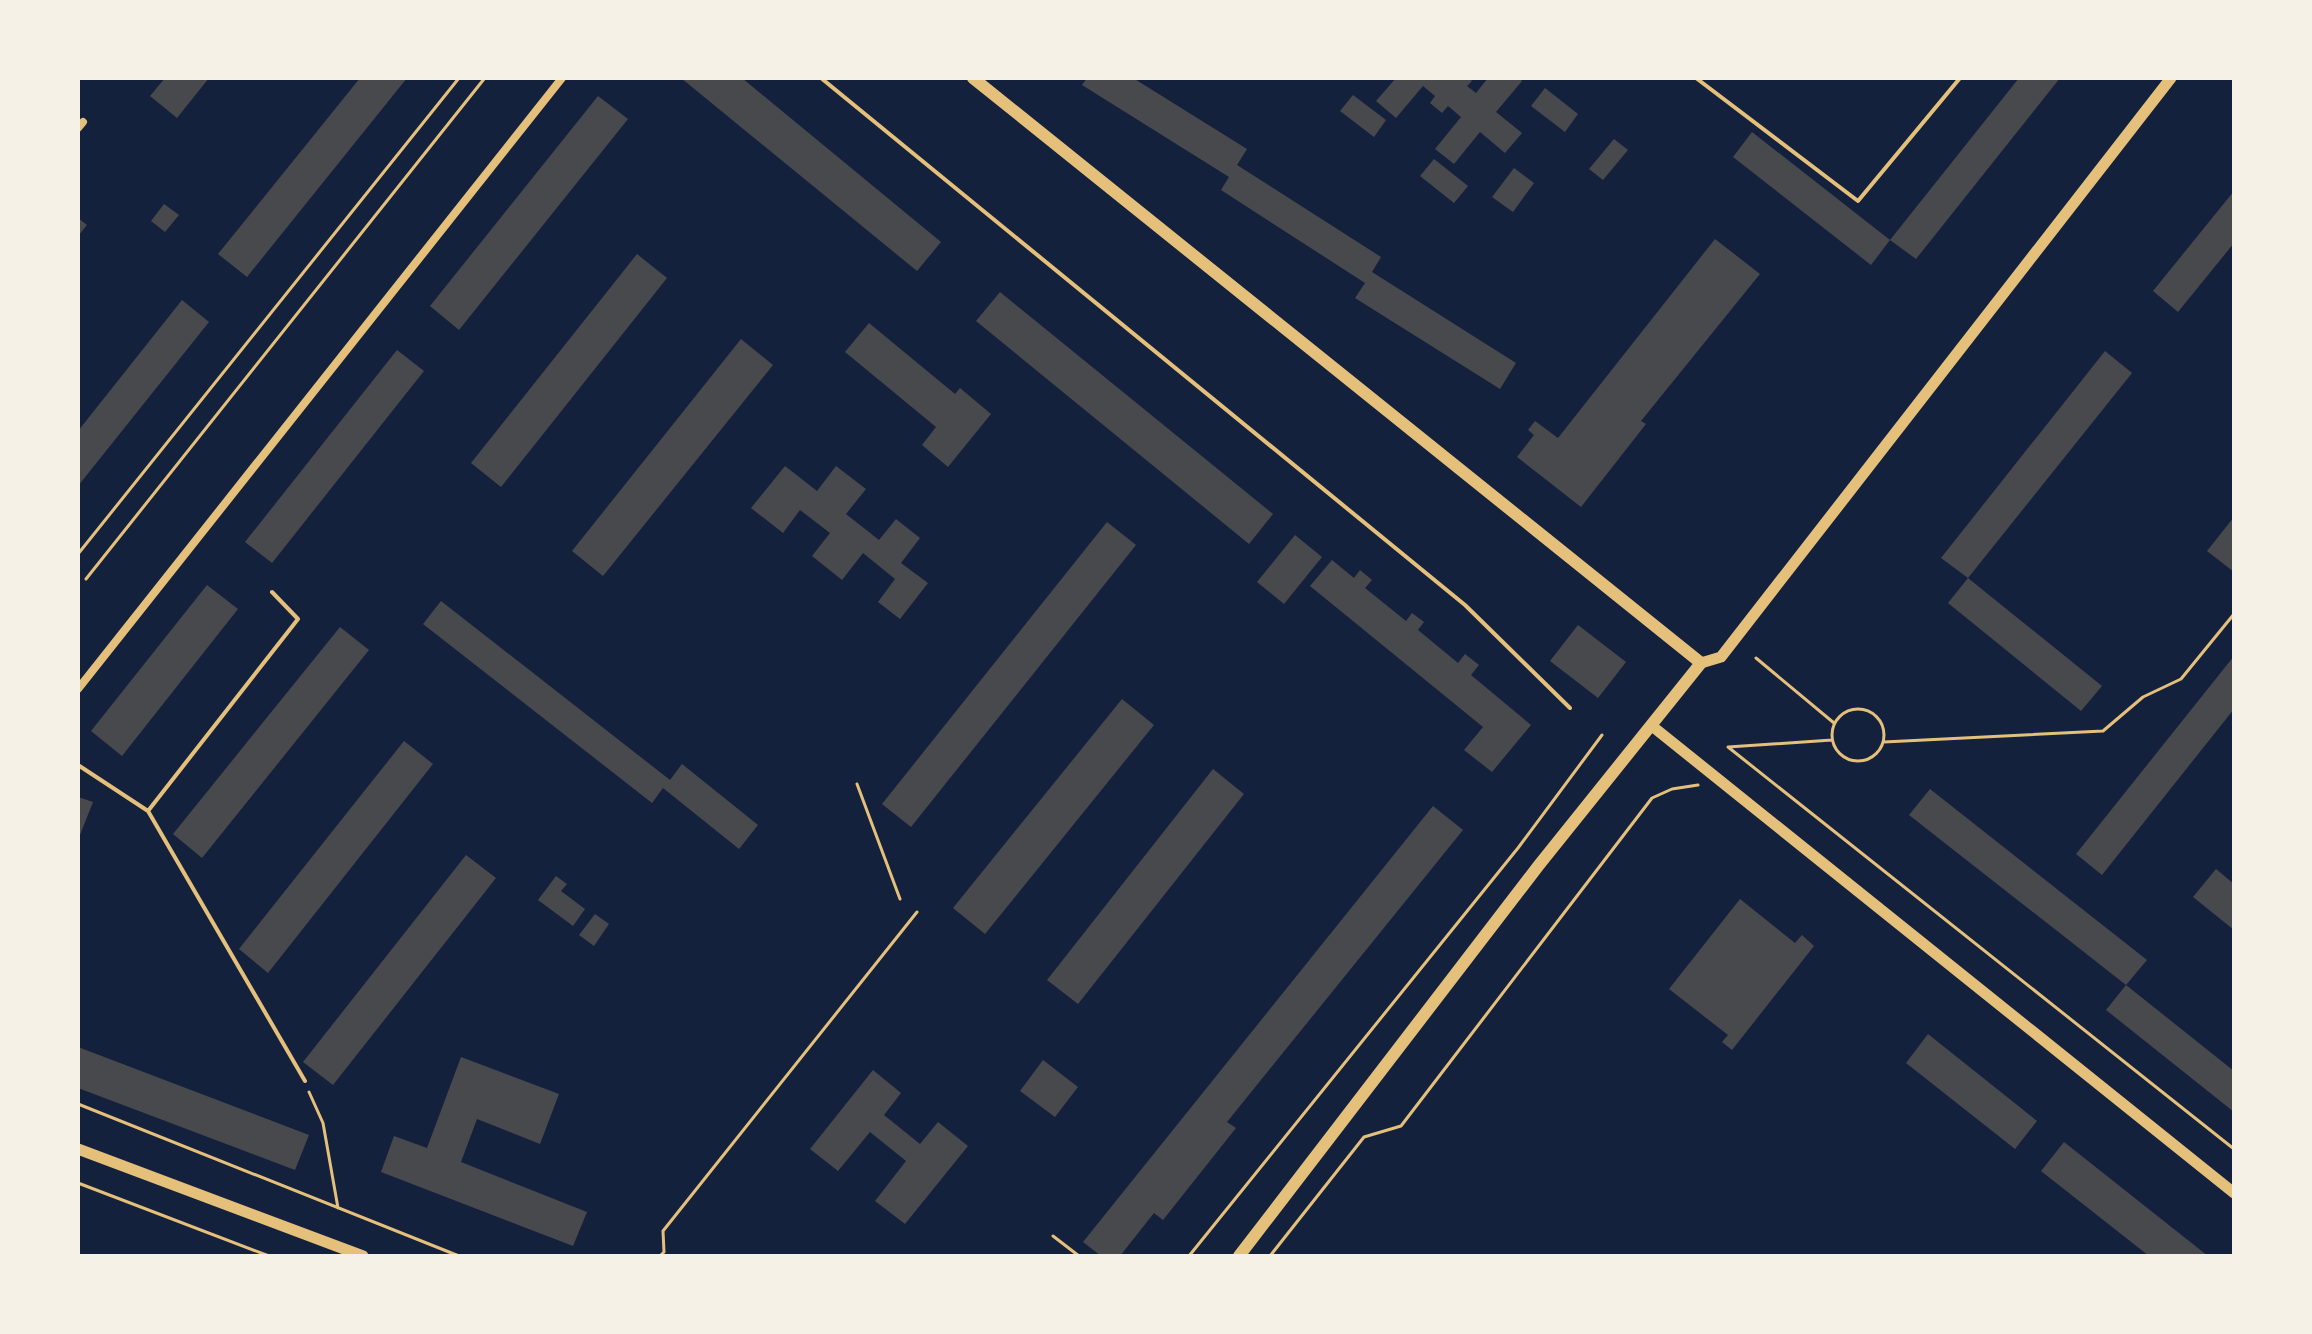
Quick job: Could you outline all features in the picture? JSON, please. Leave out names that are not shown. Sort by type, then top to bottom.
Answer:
[{"type":"main road","points":[[973,78],[1701,663],[1539,865],[1239,1256]]},
{"type":"street","points":[[78,689],[208,529],[562,78]]},
{"type":"street","points":[[1701,663],[1721,657],[2171,78]]},
{"type":"street","points":[[1652,726],[2234,1193]]},
{"type":"street","points":[[78,1149],[363,1256]]},
{"type":"lane","points":[[821,78],[1465,605],[1570,708]]},
{"type":"lane","points":[[1696,78],[1858,201],[1960,78]]},
{"type":"lane","points":[[148,811],[298,619],[272,592]]},
{"type":"lane","points":[[78,765],[148,811],[305,1081]]},
{"type":"path","points":[[78,554],[459,78]]},
{"type":"path","points":[[86,579],[484,79]]},
{"type":"path","points":[[1884,742],[2103,731],[2143,697],[2181,679],[2234,614]]},
{"type":"path","points":[[1756,658],[1834,723]]},
{"type":"path","points":[[1855,708],[1872,712],[1883,725],[1884,742],[1874,756],[1857,761],[1841,755],[1832,740],[1834,723],[1839,716],[1855,708]]},
{"type":"path","points":[[1189,1256],[1518,848],[1602,735]]},
{"type":"path","points":[[1832,740],[1728,747],[2234,1149]]},
{"type":"path","points":[[857,784],[900,899]]},
{"type":"path","points":[[1270,1256],[1364,1137],[1401,1126],[1652,798],[1672,789],[1698,785]]},
{"type":"path","points":[[660,1256],[664,1252],[663,1231],[917,912]]},
{"type":"path","points":[[305,1081],[323,1123],[338,1208]]},
{"type":"path","points":[[78,1104],[459,1256]]},
{"type":"path","points":[[78,1183],[269,1256]]},
{"type":"path","points":[[1053,1236],[1079,1256]]},
{"type":"building","points":[[165,78],[209,78],[177,118],[150,96]]},
{"type":"building","points":[[360,78],[407,78],[247,277],[218,254]]},
{"type":"building","points":[[681,78],[742,78],[941,242],[917,271]]},
{"type":"building","points":[[1087,78],[1133,78],[1247,149],[1237,165],[1381,257],[1372,272],[1516,363],[1500,389],[1355,298],[1365,283],[1221,190],[1229,177],[1082,85]]},
{"type":"building","points":[[1396,78],[1468,78],[1472,81],[1467,86],[1476,93],[1488,78],[1519,78],[1522,81],[1496,112],[1522,133],[1505,153],[1480,132],[1454,164],[1435,149],[1461,117],[1448,106],[1442,113],[1430,103],[1435,96],[1423,86],[1396,118],[1376,101]]},
{"type":"building","points":[[2019,78],[2060,78],[1916,259],[1890,240]]},
{"type":"building","points":[[1545,88],[1578,114],[1565,132],[1531,106]]},
{"type":"building","points":[[1353,95],[1386,120],[1374,137],[1340,111]]},
{"type":"building","points":[[598,96],[628,119],[459,330],[430,306]]},
{"type":"building","points":[[1752,132],[1890,240],[1871,265],[1733,157]]},
{"type":"building","points":[[1614,139],[1628,150],[1603,180],[1589,169]]},
{"type":"building","points":[[1434,159],[1468,186],[1454,203],[1420,176]]},
{"type":"building","points":[[1514,168],[1534,183],[1513,212],[1492,197]]},
{"type":"building","points":[[2234,191],[2234,243],[2178,312],[2153,291]]},
{"type":"building","points":[[164,204],[179,215],[165,232],[151,221]]},
{"type":"building","points":[[78,218],[87,225],[78,236]]},
{"type":"building","points":[[1715,239],[1760,274],[1641,421],[1646,424],[1581,507],[1517,457],[1534,435],[1528,430],[1535,421],[1558,438]]},
{"type":"building","points":[[637,254],[667,278],[501,487],[471,463]]},
{"type":"building","points":[[1000,292],[1273,514],[1249,544],[976,321]]},
{"type":"building","points":[[182,300],[209,322],[78,486],[78,431]]},
{"type":"building","points":[[869,323],[955,394],[960,388],[991,414],[948,467],[922,445],[936,427],[845,352]]},
{"type":"building","points":[[741,339],[773,365],[603,576],[572,551]]},
{"type":"building","points":[[397,350],[424,371],[272,563],[245,542]]},
{"type":"building","points":[[2105,351],[2132,373],[1968,578],[1941,558]]},
{"type":"building","points":[[785,466],[817,491],[836,466],[866,489],[846,514],[879,540],[896,519],[920,538],[901,563],[928,583],[900,619],[878,602],[895,579],[863,553],[842,580],[812,556],[830,533],[800,510],[783,533],[751,508]]},
{"type":"building","points":[[2234,517],[2234,572],[2207,551]]},
{"type":"building","points":[[1107,522],[1136,545],[911,827],[882,804]]},
{"type":"building","points":[[1295,535],[1322,557],[1284,604],[1257,582]]},
{"type":"building","points":[[1332,560],[1354,578],[1360,570],[1372,580],[1365,588],[1406,621],[1412,613],[1424,622],[1418,630],[1458,663],[1465,654],[1479,665],[1471,675],[1531,725],[1492,772],[1464,750],[1483,727],[1310,586]]},
{"type":"building","points":[[1968,578],[2102,686],[2081,711],[1948,603]]},
{"type":"building","points":[[207,585],[238,609],[122,756],[91,731]]},
{"type":"building","points":[[441,601],[670,780],[682,764],[758,825],[739,849],[663,788],[652,803],[423,624]]},
{"type":"building","points":[[1578,625],[1626,662],[1598,698],[1550,661]]},
{"type":"building","points":[[340,627],[369,650],[202,858],[173,834]]},
{"type":"building","points":[[2234,656],[2234,709],[2102,875],[2076,854]]},
{"type":"building","points":[[1122,699],[1154,725],[985,934],[953,908]]},
{"type":"building","points":[[404,741],[433,764],[268,973],[239,949]]},
{"type":"building","points":[[1213,769],[1244,794],[1078,1004],[1047,980]]},
{"type":"building","points":[[1930,789],[2147,960],[2126,985],[1909,815]]},
{"type":"building","points":[[78,797],[93,802],[78,840]]},
{"type":"building","points":[[1433,806],[1463,830],[1227,1122],[1236,1128],[1163,1220],[1154,1213],[1120,1256],[1101,1256],[1083,1242]]},
{"type":"building","points":[[466,855],[496,878],[333,1085],[303,1062]]},
{"type":"building","points":[[2216,869],[2234,884],[2234,930],[2193,897]]},
{"type":"building","points":[[556,876],[567,884],[561,891],[585,909],[573,926],[538,900]]},
{"type":"building","points":[[1740,899],[1795,943],[1802,935],[1814,946],[1732,1050],[1722,1042],[1728,1035],[1669,989]]},
{"type":"building","points":[[595,914],[609,924],[594,946],[579,935]]},
{"type":"building","points":[[2126,985],[2234,1071],[2234,1112],[2106,1010]]},
{"type":"building","points":[[1928,1034],[2037,1121],[2015,1149],[1906,1063]]},
{"type":"building","points":[[78,1047],[309,1135],[295,1170],[78,1088]]},
{"type":"building","points":[[461,1057],[559,1094],[540,1144],[477,1119],[461,1162],[587,1212],[573,1246],[381,1172],[394,1136],[427,1148]]},
{"type":"building","points":[[1043,1060],[1078,1087],[1055,1117],[1020,1091]]},
{"type":"building","points":[[873,1070],[901,1093],[884,1115],[920,1144],[938,1122],[968,1146],[905,1224],[875,1201],[906,1161],[870,1132],[838,1171],[810,1149]]},
{"type":"building","points":[[2064,1142],[2208,1256],[2149,1256],[2041,1171]]}]
